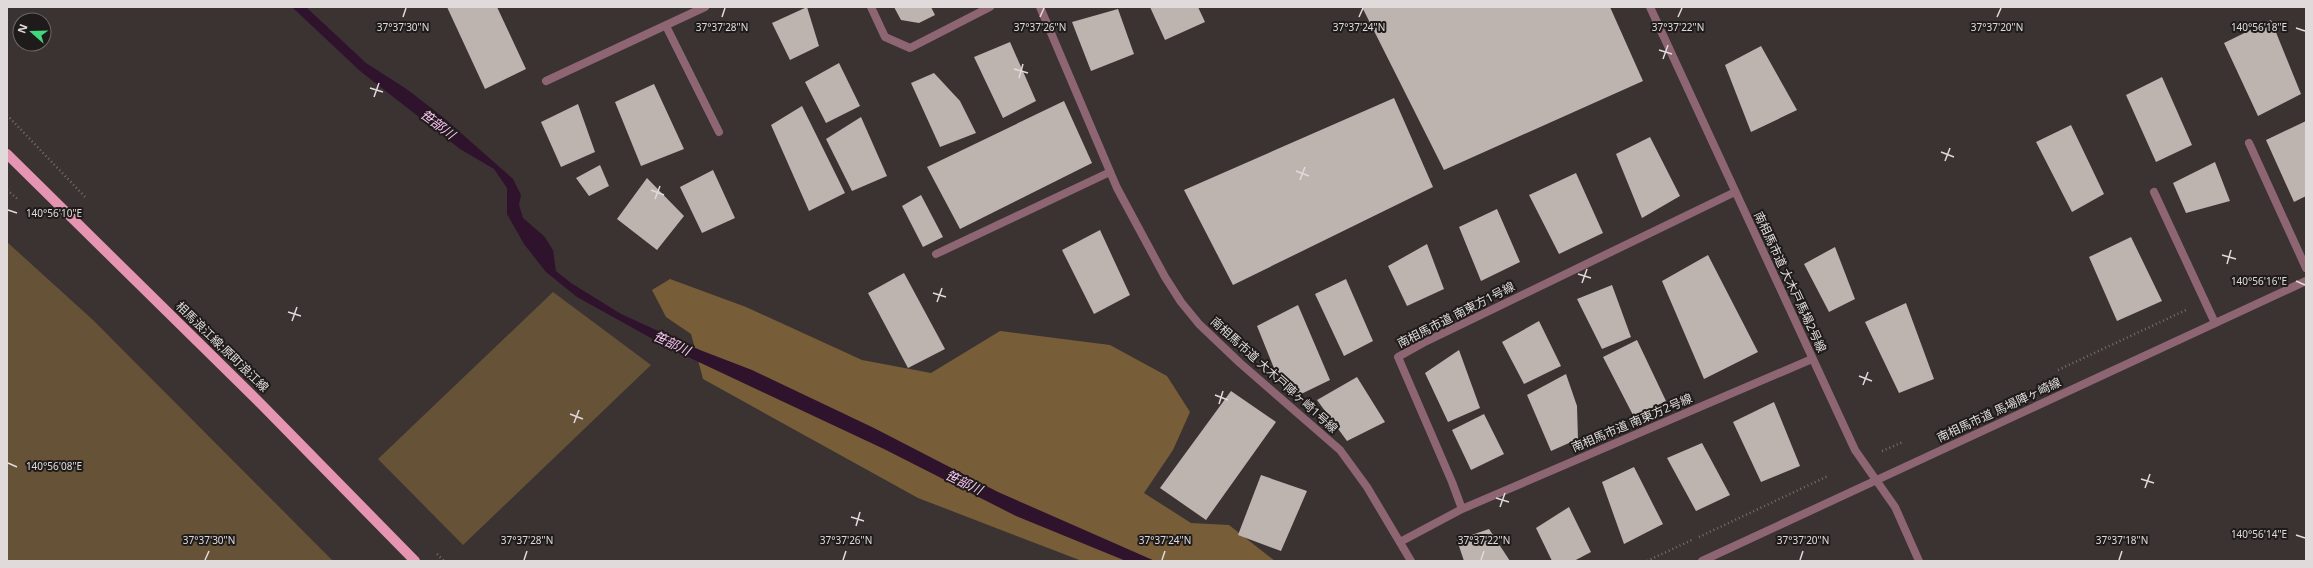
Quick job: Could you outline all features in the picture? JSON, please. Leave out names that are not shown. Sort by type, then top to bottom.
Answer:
[{"type":"main road","name":"相馬浪江線;原町浪江線","points":[[7,154],[261,404],[415,561]]},
{"type":"street","points":[[546,81],[705,7]]},
{"type":"street","points":[[872,7],[885,37],[910,48],[990,7]]},
{"type":"street","name":"南相馬市道 大木戸陣ヶ崎1号線","points":[[1040,7],[1110,172],[1141,234],[1181,302],[1199,324],[1240,363],[1340,450],[1367,486],[1411,561]]},
{"type":"street","name":"南相馬市道 大木戸馬場2号線","points":[[1650,7],[1855,450],[1894,507],[1920,561]]},
{"type":"street","points":[[666,26],[719,132]]},
{"type":"street","points":[[2249,143],[2306,268]]},
{"type":"street","points":[[936,254],[1110,172]]},
{"type":"street","name":"南相馬市道 南東方1号線","points":[[1462,509],[1452,482],[1398,357],[1423,343],[1735,192]]},
{"type":"street","points":[[2154,192],[2215,323]]},
{"type":"street","name":"南相馬市道 馬場陣ヶ崎線","points":[[1702,561],[2306,281]]},
{"type":"street","name":"南相馬市道 南東方2号線","points":[[1462,509],[1812,358]]},
{"type":"street","points":[[1400,542],[1462,509]]},
{"type":"path","points":[[7,115],[74,185]]},
{"type":"path","points":[[1648,561],[1828,476]]},
{"type":"shaded area","points":[[7,242],[93,320],[333,561],[7,561]]},
{"type":"shaded area","points":[[670,279],[746,307],[862,360],[931,373],[1000,331],[1110,345],[1167,376],[1190,412],[1173,450],[1144,493],[1191,523],[1229,525],[1275,561],[1082,561],[918,498],[703,379],[691,334],[666,317],[652,290]]},
{"type":"shaded area","points":[[553,292],[651,365],[463,545],[378,459]]},
{"type":"water","name":"笹部川","points":[[292,7],[306,7],[366,63],[408,90],[444,118],[513,179],[521,195],[519,205],[523,218],[544,236],[553,250],[556,271],[571,283],[621,314],[700,350],[752,370],[874,428],[998,492],[1155,561],[1126,561],[1016,516],[884,449],[669,348],[577,297],[546,272],[524,244],[507,214],[507,188],[494,169],[460,149],[360,71]]},
{"type":"building","points":[[447,7],[497,7],[526,69],[485,89]]},
{"type":"building","points":[[807,7],[819,46],[790,60],[772,23]]},
{"type":"building","points":[[894,7],[931,7],[935,15],[919,23],[901,20]]},
{"type":"building","points":[[1150,7],[1198,7],[1205,22],[1165,40]]},
{"type":"building","points":[[1362,7],[1610,7],[1643,81],[1444,170]]},
{"type":"building","points":[[1118,9],[1134,54],[1091,71],[1072,22]]},
{"type":"building","points":[[2271,20],[2301,94],[2258,116],[2224,43]]},
{"type":"building","points":[[1010,42],[1036,101],[1003,118],[974,57]]},
{"type":"building","points":[[1761,46],[1797,110],[1751,132],[1725,65]]},
{"type":"building","points":[[839,63],[860,106],[826,123],[805,82]]},
{"type":"building","points":[[934,73],[960,101],[976,133],[940,147],[911,83]]},
{"type":"building","points":[[2162,77],[2192,145],[2156,162],[2126,95]]},
{"type":"building","points":[[654,84],[684,149],[641,166],[615,102]]},
{"type":"building","points":[[1394,98],[1433,187],[1233,285],[1184,190]]},
{"type":"building","points":[[1064,101],[1092,163],[960,229],[927,167]]},
{"type":"building","points":[[578,104],[595,152],[561,167],[541,122]]},
{"type":"building","points":[[802,106],[845,193],[809,211],[771,125]]},
{"type":"building","points":[[861,117],[887,176],[852,191],[826,139]]},
{"type":"building","points":[[2306,121],[2306,196],[2294,202],[2266,140]]},
{"type":"building","points":[[2071,125],[2104,194],[2072,212],[2036,142]]},
{"type":"building","points":[[1650,137],[1680,196],[1642,218],[1616,154]]},
{"type":"building","points":[[2215,162],[2230,201],[2186,213],[2173,183]]},
{"type":"building","points":[[600,165],[609,186],[589,196],[576,178]]},
{"type":"building","points":[[713,170],[735,218],[702,233],[680,187]]},
{"type":"building","points":[[1576,173],[1603,233],[1559,254],[1529,195]]},
{"type":"building","points":[[647,178],[684,216],[657,250],[617,219]]},
{"type":"building","points":[[921,195],[943,237],[923,247],[902,206]]},
{"type":"building","points":[[1497,209],[1520,262],[1481,281],[1459,227]]},
{"type":"building","points":[[1100,230],[1130,295],[1094,314],[1062,250]]},
{"type":"building","points":[[2131,237],[2162,301],[2117,321],[2089,257]]},
{"type":"building","points":[[1427,244],[1444,289],[1407,306],[1388,266]]},
{"type":"building","points":[[1835,247],[1855,299],[1829,312],[1804,264]]},
{"type":"building","points":[[1708,255],[1758,352],[1704,379],[1662,281]]},
{"type":"building","points":[[904,273],[945,349],[908,368],[868,293]]},
{"type":"building","points":[[1346,279],[1373,341],[1344,356],[1315,294]]},
{"type":"building","points":[[1612,285],[1631,337],[1602,349],[1577,299]]},
{"type":"building","points":[[1906,303],[1934,379],[1899,393],[1865,322]]},
{"type":"building","points":[[1298,305],[1330,380],[1299,395],[1290,380],[1280,383],[1257,326]]},
{"type":"building","points":[[1539,321],[1561,366],[1524,384],[1502,342]]},
{"type":"building","points":[[1637,340],[1666,401],[1634,417],[1603,357]]},
{"type":"building","points":[[1459,350],[1480,408],[1448,422],[1425,373]]},
{"type":"building","points":[[1566,374],[1577,406],[1578,439],[1551,451],[1527,395]]},
{"type":"building","points":[[1357,377],[1385,422],[1347,441],[1317,400]]},
{"type":"building","points":[[1231,391],[1276,422],[1206,520],[1160,488]]},
{"type":"building","points":[[1774,402],[1800,466],[1761,482],[1733,422]]},
{"type":"building","points":[[1484,414],[1504,454],[1471,470],[1452,430]]},
{"type":"building","points":[[1702,443],[1730,495],[1696,511],[1667,458]]},
{"type":"building","points":[[1634,467],[1663,524],[1624,544],[1602,482]]},
{"type":"building","points":[[1261,475],[1307,491],[1281,551],[1238,535]]},
{"type":"building","points":[[1569,507],[1591,552],[1574,561],[1552,561],[1536,528]]},
{"type":"building","points":[[1489,529],[1510,561],[1464,561],[1457,540]]}]
